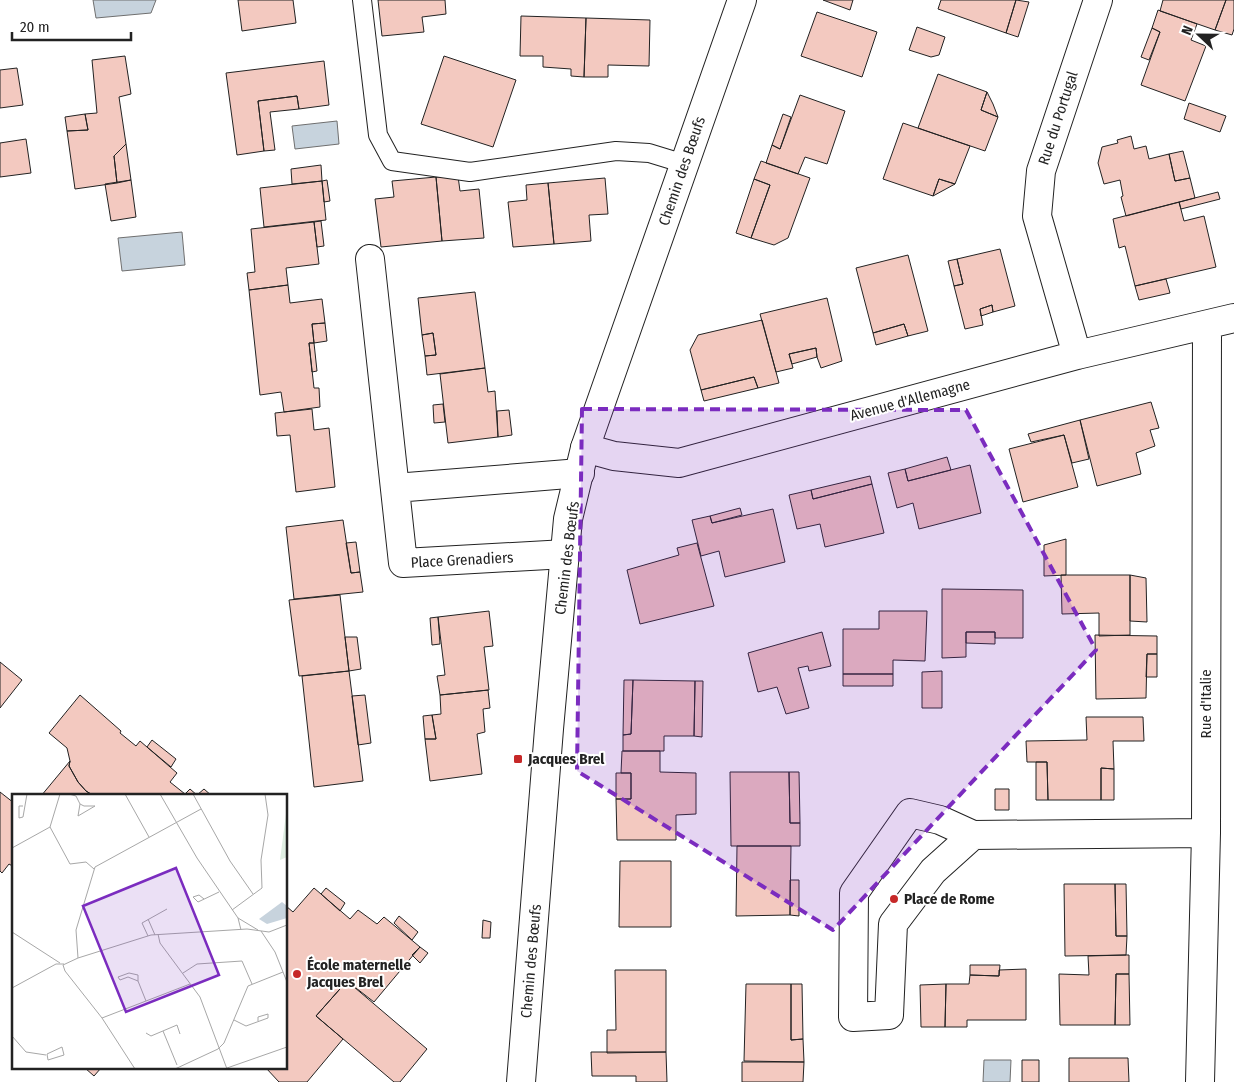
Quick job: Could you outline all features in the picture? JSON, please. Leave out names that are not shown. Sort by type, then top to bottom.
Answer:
[{"type":"street","name":"Chemin des Bœufs","points":[[522,1082],[549,729],[568,519],[583,461],[742,0]]},
{"type":"street","name":"Rue du Portugal","points":[[1077,355],[1038,216],[1040,171],[1098,0]]},
{"type":"street","name":"Place Grenadiers","points":[[370,259],[403,563],[566,554]]},
{"type":"street","name":"Avenue d'Allemagne","points":[[583,461],[614,456],[679,463],[1077,355],[1207,326],[1234,318]]},
{"type":"street","name":"Rue d'Italie","points":[[1200,1082],[1206,833],[1207,326]]},
{"type":"street","points":[[395,488],[583,461]]},
{"type":"street","points":[[973,835],[933,871],[893,924],[889,1015],[853,1017],[854,893],[910,813],[940,820],[973,835],[1206,833]]},
{"type":"lane","points":[[362,0],[378,135],[392,161],[470,172],[616,151],[650,153],[685,164]]},
{"type":"highlighted area","points":[[582,409],[966,410],[1096,650],[833,930],[577,771]]},
{"type":"shaded area","points":[[93,0],[156,0],[151,13],[96,18]]},
{"type":"shaded area","points":[[337,121],[339,144],[295,149],[292,126]]},
{"type":"shaded area","points":[[182,232],[185,265],[122,271],[118,238]]},
{"type":"shaded area","points":[[984,1060],[1011,1060],[1010,1082],[983,1082]]},
{"type":"building","points":[[238,0],[293,0],[296,23],[242,31]]},
{"type":"building","points":[[378,0],[445,0],[446,14],[422,17],[424,32],[382,36]]},
{"type":"building","points":[[823,0],[853,0],[850,10]]},
{"type":"building","points":[[941,0],[1016,0],[1006,33],[938,9]]},
{"type":"building","points":[[1016,0],[1029,2],[1018,37],[1006,33]]},
{"type":"building","points":[[1163,0],[1226,0],[1215,30],[1160,11]]},
{"type":"building","points":[[1226,0],[1234,0],[1234,29],[1232,35],[1215,30]]},
{"type":"building","points":[[1158,10],[1197,24],[1191,40],[1206,46],[1185,101],[1141,85],[1160,32],[1152,28]]},
{"type":"building","points":[[817,12],[877,32],[862,77],[801,56]]},
{"type":"building","points":[[521,16],[586,18],[584,77],[571,76],[571,69],[543,67],[543,56],[520,56]]},
{"type":"building","points":[[586,18],[650,20],[649,66],[608,65],[608,77],[584,77]]},
{"type":"building","points":[[917,27],[945,37],[939,55],[931,57],[909,50]]},
{"type":"building","points":[[1152,28],[1160,32],[1149,60],[1141,57]]},
{"type":"building","points":[[125,56],[131,94],[119,97],[126,144],[114,156],[117,183],[75,189],[67,131],[88,130],[85,114],[97,113],[92,60]]},
{"type":"building","points":[[444,56],[516,80],[493,147],[421,124]]},
{"type":"building","points":[[324,61],[329,105],[299,109],[297,96],[258,101],[264,151],[237,155],[226,73]]},
{"type":"building","points":[[17,68],[23,105],[0,108],[0,70]]},
{"type":"building","points":[[938,74],[987,92],[981,110],[998,117],[985,151],[918,128]]},
{"type":"building","points":[[987,92],[993,104],[998,117],[981,110]]},
{"type":"building","points":[[800,95],[845,111],[827,164],[805,157],[798,174],[766,163],[772,145],[780,149]]},
{"type":"building","points":[[297,96],[299,109],[270,112],[275,150],[264,151],[258,101]]},
{"type":"building","points":[[1189,103],[1226,116],[1220,132],[1184,119]]},
{"type":"building","points":[[85,114],[88,130],[67,131],[65,117]]},
{"type":"building","points":[[783,114],[791,117],[780,149],[772,145]]},
{"type":"building","points":[[903,123],[970,146],[955,184],[939,179],[933,196],[883,179]]},
{"type":"building","points":[[1131,136],[1134,149],[1146,146],[1149,159],[1169,154],[1175,181],[1190,178],[1195,198],[1126,216],[1121,197],[1123,196],[1120,180],[1104,184],[1098,163],[1102,147],[1118,143],[1117,140]]},
{"type":"building","points":[[26,139],[31,173],[0,177],[0,143]]},
{"type":"building","points":[[126,144],[131,180],[117,183],[114,156]]},
{"type":"building","points":[[1183,151],[1190,178],[1175,181],[1169,154]]},
{"type":"building","points":[[761,161],[810,178],[788,238],[774,245],[751,238],[770,185],[754,179]]},
{"type":"building","points":[[321,165],[322,181],[292,184],[291,169]]},
{"type":"building","points":[[458,176],[460,191],[479,189],[484,238],[442,241],[436,177]]},
{"type":"building","points":[[436,177],[442,241],[381,247],[375,199],[394,197],[392,181]]},
{"type":"building","points":[[605,178],[608,214],[589,215],[591,241],[554,244],[548,183]]},
{"type":"building","points":[[754,179],[770,185],[751,238],[736,233]]},
{"type":"building","points":[[939,179],[955,184],[933,196]]},
{"type":"building","points":[[131,180],[136,217],[111,221],[105,184]]},
{"type":"building","points":[[327,180],[330,201],[324,202],[322,181]]},
{"type":"building","points":[[322,181],[326,220],[264,227],[260,188]]},
{"type":"building","points":[[548,183],[554,244],[513,247],[508,202],[527,200],[526,185]]},
{"type":"building","points":[[1218,192],[1220,199],[1181,209],[1179,202]]},
{"type":"building","points":[[1179,202],[1184,221],[1204,216],[1216,267],[1135,286],[1125,246],[1119,248],[1113,219]]},
{"type":"building","points":[[321,221],[324,246],[317,247],[314,222]]},
{"type":"building","points":[[314,222],[319,264],[286,268],[288,285],[249,290],[247,273],[255,272],[251,229]]},
{"type":"building","points":[[1000,249],[1015,306],[993,312],[992,305],[980,309],[983,325],[965,329],[954,286],[963,284],[957,259]]},
{"type":"building","points":[[908,255],[928,331],[908,336],[904,324],[873,333],[856,268]]},
{"type":"building","points":[[957,259],[963,284],[954,286],[948,261]]},
{"type":"building","points":[[1166,279],[1170,293],[1139,300],[1135,286]]},
{"type":"building","points":[[288,285],[290,303],[322,299],[325,323],[312,324],[314,343],[309,343],[314,388],[319,388],[320,407],[284,412],[281,392],[260,395],[249,290]]},
{"type":"building","points":[[475,292],[485,368],[427,375],[425,356],[436,355],[433,333],[422,335],[418,298]]},
{"type":"building","points":[[827,298],[842,361],[821,368],[816,348],[789,354],[793,368],[776,372],[760,314]]},
{"type":"building","points":[[992,305],[993,312],[981,316],[980,309]]},
{"type":"building","points":[[762,320],[779,383],[758,388],[754,377],[701,390],[690,350],[698,335]]},
{"type":"building","points":[[325,323],[327,341],[314,343],[312,324]]},
{"type":"building","points":[[904,324],[908,336],[876,345],[873,333]]},
{"type":"building","points":[[433,333],[436,355],[425,356],[422,335]]},
{"type":"building","points":[[309,343],[314,343],[317,371],[312,372]]},
{"type":"building","points":[[816,348],[817,357],[792,364],[789,354]]},
{"type":"building","points":[[485,368],[488,392],[495,391],[498,437],[448,443],[440,374]]},
{"type":"building","points":[[754,377],[758,388],[704,401],[701,390]]},
{"type":"building","points":[[1151,402],[1159,428],[1150,430],[1155,446],[1136,453],[1141,474],[1097,486],[1080,420]]},
{"type":"building","points":[[443,404],[445,422],[434,423],[433,405]]},
{"type":"building","points":[[312,409],[314,430],[329,428],[335,487],[296,492],[290,435],[277,436],[275,413]]},
{"type":"building","points":[[509,410],[512,435],[498,437],[497,411]]},
{"type":"building","points":[[1080,420],[1089,459],[1072,463],[1064,435],[1031,442],[1028,434]]},
{"type":"building","points":[[1064,435],[1078,487],[1023,502],[1009,449]]},
{"type":"building","points":[[947,457],[951,470],[908,481],[905,469]]},
{"type":"building","points":[[970,465],[981,513],[919,529],[913,503],[897,508],[888,473],[905,469],[908,481]]},
{"type":"building","points":[[870,476],[872,484],[813,499],[811,490]]},
{"type":"building","points":[[872,484],[884,533],[825,547],[820,524],[797,529],[789,495],[811,490],[813,499]]},
{"type":"building","points":[[740,508],[742,515],[712,523],[710,516]]},
{"type":"building","points":[[773,509],[785,562],[725,577],[719,551],[701,556],[692,520],[710,516],[712,523]]},
{"type":"building","points":[[343,520],[351,573],[360,572],[363,592],[294,599],[286,527]]},
{"type":"building","points":[[1066,539],[1066,575],[1044,576],[1044,545]]},
{"type":"building","points":[[356,542],[360,572],[351,573],[346,543]]},
{"type":"building","points":[[697,543],[714,606],[640,624],[627,570],[679,555],[677,548]]},
{"type":"building","points":[[1061,575],[1130,575],[1130,635],[1099,636],[1099,613],[1062,614]]},
{"type":"building","points":[[1130,575],[1146,578],[1147,622],[1130,621]]},
{"type":"building","points":[[942,589],[1023,590],[1023,638],[995,638],[995,632],[966,632],[966,657],[942,658]]},
{"type":"building","points":[[340,595],[349,671],[299,676],[289,600]]},
{"type":"building","points":[[489,611],[493,646],[484,647],[489,690],[440,695],[437,676],[445,675],[438,617]]},
{"type":"building","points":[[879,611],[927,611],[925,661],[893,660],[893,674],[843,674],[843,629],[879,629]]},
{"type":"building","points":[[438,617],[440,644],[432,645],[430,618]]},
{"type":"building","points":[[822,632],[831,666],[809,671],[808,666],[798,668],[809,708],[786,714],[777,687],[758,692],[748,653]]},
{"type":"building","points":[[966,632],[995,632],[995,644],[966,643]]},
{"type":"building","points":[[1095,635],[1157,636],[1157,654],[1147,654],[1146,698],[1096,699]]},
{"type":"building","points":[[345,637],[357,637],[361,669],[349,671]]},
{"type":"building","points":[[1147,654],[1157,654],[1157,677],[1146,677]]},
{"type":"building","points":[[0,662],[22,680],[0,708]]},
{"type":"building","points":[[349,671],[363,781],[314,787],[302,676]]},
{"type":"building","points":[[942,671],[942,708],[922,708],[922,672]]},
{"type":"building","points":[[843,674],[893,674],[893,686],[843,686]]},
{"type":"building","points":[[624,680],[633,680],[631,734],[623,735]]},
{"type":"building","points":[[633,680],[695,681],[694,736],[664,736],[664,751],[623,751],[623,735],[631,734]]},
{"type":"building","points":[[695,681],[703,681],[702,737],[694,736]]},
{"type":"building","points":[[488,690],[490,708],[483,709],[485,732],[477,734],[482,774],[430,781],[425,739],[436,739],[432,715],[441,714],[440,695]]},
{"type":"building","points":[[80,695],[136,746],[140,741],[177,773],[170,782],[185,794],[91,794],[78,782],[69,766],[70,761],[67,748],[49,733]]},
{"type":"building","points":[[365,695],[371,743],[358,745],[352,696]]},
{"type":"building","points":[[432,715],[436,739],[425,739],[423,716]]},
{"type":"building","points":[[1086,717],[1143,717],[1144,741],[1113,741],[1114,769],[1101,768],[1101,800],[1048,800],[1047,762],[1027,762],[1026,741],[1087,740]]},
{"type":"building","points":[[152,740],[176,759],[171,767],[147,747]]},
{"type":"building","points":[[622,751],[660,751],[660,772],[696,773],[696,814],[676,815],[676,840],[617,840],[616,799],[631,799],[631,773],[621,773]]},
{"type":"building","points":[[70,761],[69,766],[78,782],[91,794],[43,794]]},
{"type":"building","points":[[1036,762],[1047,762],[1048,800],[1036,800]]},
{"type":"building","points":[[1101,768],[1114,769],[1114,800],[1101,800]]},
{"type":"building","points":[[730,772],[789,772],[790,823],[800,823],[800,846],[731,846]]},
{"type":"building","points":[[789,772],[799,772],[800,823],[790,823]]},
{"type":"building","points":[[616,773],[631,773],[631,799],[616,799]]},
{"type":"building","points":[[190,789],[196,794],[185,794]]},
{"type":"building","points":[[204,789],[210,794],[198,794]]},
{"type":"building","points":[[995,789],[1009,789],[1009,810],[995,810]]},
{"type":"building","points":[[0,792],[12,801],[12,866],[9,864],[2,873],[0,871]]},
{"type":"building","points":[[737,846],[791,846],[790,915],[736,916]]},
{"type":"building","points":[[620,861],[671,861],[671,927],[619,927]]},
{"type":"building","points":[[790,880],[799,880],[799,916],[790,915]]},
{"type":"building","points":[[1064,884],[1115,884],[1116,936],[1127,936],[1126,955],[1065,956]]},
{"type":"building","points":[[1115,884],[1126,884],[1127,936],[1116,936]]},
{"type":"building","points":[[314,888],[350,919],[358,910],[377,924],[384,917],[420,947],[374,1002],[347,981],[316,1016],[343,1039],[307,1082],[279,1082],[268,1070],[288,1070],[288,908],[293,912]]},
{"type":"building","points":[[326,888],[345,903],[340,911],[321,894]]},
{"type":"building","points":[[399,916],[418,932],[412,940],[394,923]]},
{"type":"building","points":[[483,920],[491,922],[490,938],[482,938]]},
{"type":"building","points":[[420,947],[428,953],[420,963],[412,955]]},
{"type":"building","points":[[1129,955],[1129,974],[1116,974],[1115,1025],[1060,1025],[1059,974],[1089,975],[1088,956]]},
{"type":"building","points":[[970,965],[1000,965],[999,976],[970,975]]},
{"type":"building","points":[[1026,969],[1026,1020],[967,1020],[967,1027],[945,1027],[946,984],[969,984],[970,975],[999,976],[999,970]]},
{"type":"building","points":[[615,970],[666,970],[666,1052],[607,1053],[607,1030],[616,1030]]},
{"type":"building","points":[[1116,974],[1129,974],[1130,1025],[1115,1025]]},
{"type":"building","points":[[347,981],[427,1049],[400,1082],[394,1082],[316,1016]]},
{"type":"building","points":[[746,984],[791,984],[791,1040],[803,1039],[804,1062],[744,1061]]},
{"type":"building","points":[[791,984],[802,984],[803,1039],[791,1040]]},
{"type":"building","points":[[946,984],[945,1027],[921,1027],[920,985]]},
{"type":"building","points":[[591,1052],[666,1052],[667,1082],[636,1082],[636,1076],[592,1076]]},
{"type":"building","points":[[1069,1058],[1128,1058],[1129,1082],[1069,1082]]},
{"type":"building","points":[[1022,1060],[1039,1060],[1039,1082],[1022,1082]]},
{"type":"building","points":[[742,1062],[804,1062],[803,1082],[742,1082]]},
{"type":"building","points":[[87,1070],[99,1070],[94,1076]]},
{"type":"place","name":"Jacques Brel","points":[[518,759]]},
{"type":"place","name":"Place de Rome","points":[[894,899]]},
{"type":"place","name":"École maternelle Jacques Brel","points":[[297,974]]}]
